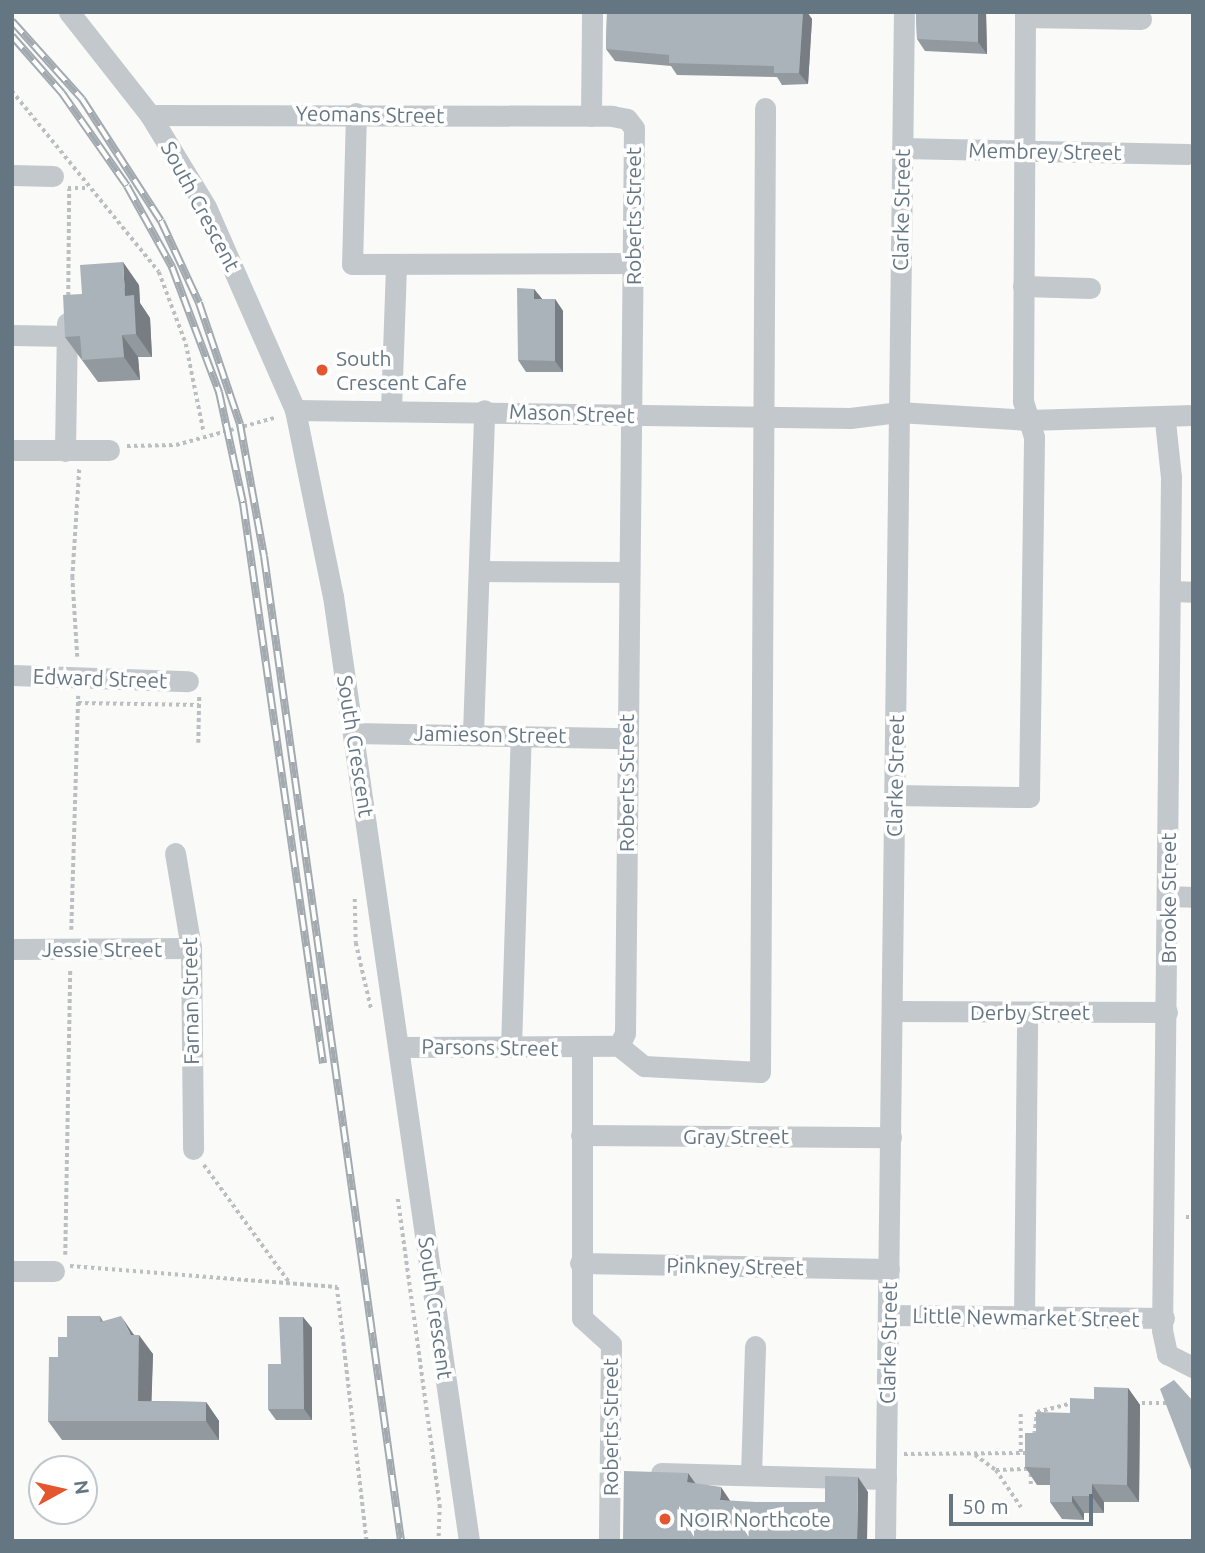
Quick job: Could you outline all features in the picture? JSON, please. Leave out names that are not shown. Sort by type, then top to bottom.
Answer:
[{"type":"street","name":"South Crescent","points":[[69,12],[150,115],[206,206],[295,410],[320,521],[354,733],[469,1541]]},
{"type":"street","points":[[591,116],[592,12]]},
{"type":"street","name":"Clarke Street","points":[[885,1541],[904,12]]},
{"type":"street","points":[[895,795],[1029,797],[1034,438],[1028,420],[1023,286],[1025,15],[1141,19]]},
{"type":"street","points":[[582,1049],[619,1046],[644,1066],[760,1072],[765,108]]},
{"type":"street","name":"Yeomans Street","points":[[150,115],[356,113],[591,116]]},
{"type":"street","points":[[356,113],[352,264],[634,263]]},
{"type":"street","name":"Roberts Street","points":[[591,116],[627,119],[634,128],[625,1033],[619,1046]]},
{"type":"street","name":"Membrey Street","points":[[902,148],[1188,154]]},
{"type":"street","points":[[12,175],[63,175]]},
{"type":"street","points":[[391,409],[396,264]]},
{"type":"street","points":[[1023,286],[1090,288]]},
{"type":"street","points":[[12,335],[67,330],[72,451]]},
{"type":"street","name":"Mason Street","points":[[295,410],[484,410],[630,415],[1181,421]]},
{"type":"street","points":[[473,733],[484,410]]},
{"type":"street","name":"Brooke Street","points":[[1181,421],[1171,477],[1164,1318],[1167,1354],[1193,1367]]},
{"type":"street","points":[[12,450],[109,450]]},
{"type":"street","points":[[478,571],[629,572]]},
{"type":"street","points":[[1170,598],[1193,592]]},
{"type":"street","points":[[1170,598],[1193,604]]},
{"type":"street","name":"Edward Street","points":[[12,675],[193,686]]},
{"type":"street","name":"Jamieson Street","points":[[354,733],[473,733],[626,738]]},
{"type":"street","points":[[511,1047],[521,735]]},
{"type":"street","name":"Farnan Street","points":[[175,853],[191,948],[193,1149]]},
{"type":"street","points":[[1168,903],[1193,897]]},
{"type":"street","points":[[1168,903],[1193,909]]},
{"type":"street","name":"Jessie Street","points":[[12,949],[191,948]]},
{"type":"street","name":"Derby Street","points":[[893,1011],[1167,1012]]},
{"type":"street","points":[[1024,1318],[1027,1013]]},
{"type":"street","name":"Parsons Street","points":[[399,1047],[582,1049]]},
{"type":"street","name":"Roberts Street","points":[[582,1049],[582,1318],[611,1344],[628,1472],[609,1541]]},
{"type":"street","name":"Gray Street","points":[[581,1135],[891,1137]]},
{"type":"street","name":"Pinkney Street","points":[[580,1263],[889,1269]]},
{"type":"street","points":[[12,1271],[54,1271]]},
{"type":"street","name":"Little Newmarket Street","points":[[888,1315],[1164,1318]]},
{"type":"street","points":[[751,1475],[755,1346]]},
{"type":"street","points":[[628,1472],[886,1479]]},
{"type":"path","points":[[12,91],[63,175],[67,330]]},
{"type":"path","points":[[63,175],[90,188],[159,272],[186,344],[204,433]]},
{"type":"path","points":[[63,175],[90,188]]},
{"type":"path","points":[[176,445],[204,433],[274,418]]},
{"type":"path","points":[[72,451],[72,578],[78,703],[66,1254],[60,1265],[337,1287],[368,1541]]},
{"type":"path","points":[[193,686],[199,705],[198,743]]},
{"type":"path","points":[[78,703],[199,705]]},
{"type":"path","points":[[193,1149],[289,1282]]},
{"type":"path","points":[[1186,1217],[1193,1217]]},
{"type":"path","points":[[1121,1403],[1167,1404]]},
{"type":"path","points":[[1031,1487],[1037,1412],[1082,1404]]},
{"type":"path","points":[[1021,1414],[1021,1454]]},
{"type":"path","points":[[903,1453],[1032,1453]]},
{"type":"path","points":[[974,1454],[996,1471],[1021,1507]]},
{"type":"path","points":[[996,1471],[1031,1469]]},
{"type":"building","points":[[607,12],[803,12],[799,73],[774,73],[774,66],[669,63],[669,55],[606,49]]},
{"type":"building","points":[[916,12],[978,12],[978,42],[917,39]]},
{"type":"building","points":[[123,262],[125,296],[134,295],[136,334],[122,335],[124,357],[82,360],[80,336],[65,337],[63,295],[82,294],[80,265]]},
{"type":"building","points":[[517,288],[534,289],[534,299],[555,299],[555,361],[518,360]]},
{"type":"building","points":[[67,1316],[100,1316],[100,1322],[121,1316],[131,1335],[139,1335],[138,1401],[206,1402],[206,1421],[48,1421],[49,1357],[58,1357],[58,1337],[67,1337]]},
{"type":"building","points":[[279,1317],[303,1317],[304,1409],[268,1409],[268,1364],[281,1364]]},
{"type":"building","points":[[1174,1380],[1193,1401],[1193,1475],[1160,1389]]},
{"type":"building","points":[[1094,1387],[1128,1388],[1127,1485],[1092,1484],[1092,1496],[1072,1496],[1072,1502],[1050,1502],[1050,1468],[1025,1467],[1025,1433],[1036,1433],[1036,1412],[1070,1413],[1070,1398],[1094,1399]]},
{"type":"building","points":[[624,1471],[688,1473],[687,1482],[721,1487],[720,1500],[756,1502],[825,1502],[825,1476],[858,1477],[857,1541],[623,1541]]},
{"type":"railway","points":[[12,21],[82,99],[161,221],[199,303],[240,424],[264,556],[401,1541]]},
{"type":"railway","points":[[12,36],[62,93],[127,186],[172,267],[219,392],[243,503],[323,1063]]},
{"type":"place","name":"South Crescent Cafe","points":[[322,370]]},
{"type":"place","name":"NOIR Northcote","points":[[665,1519]]}]
